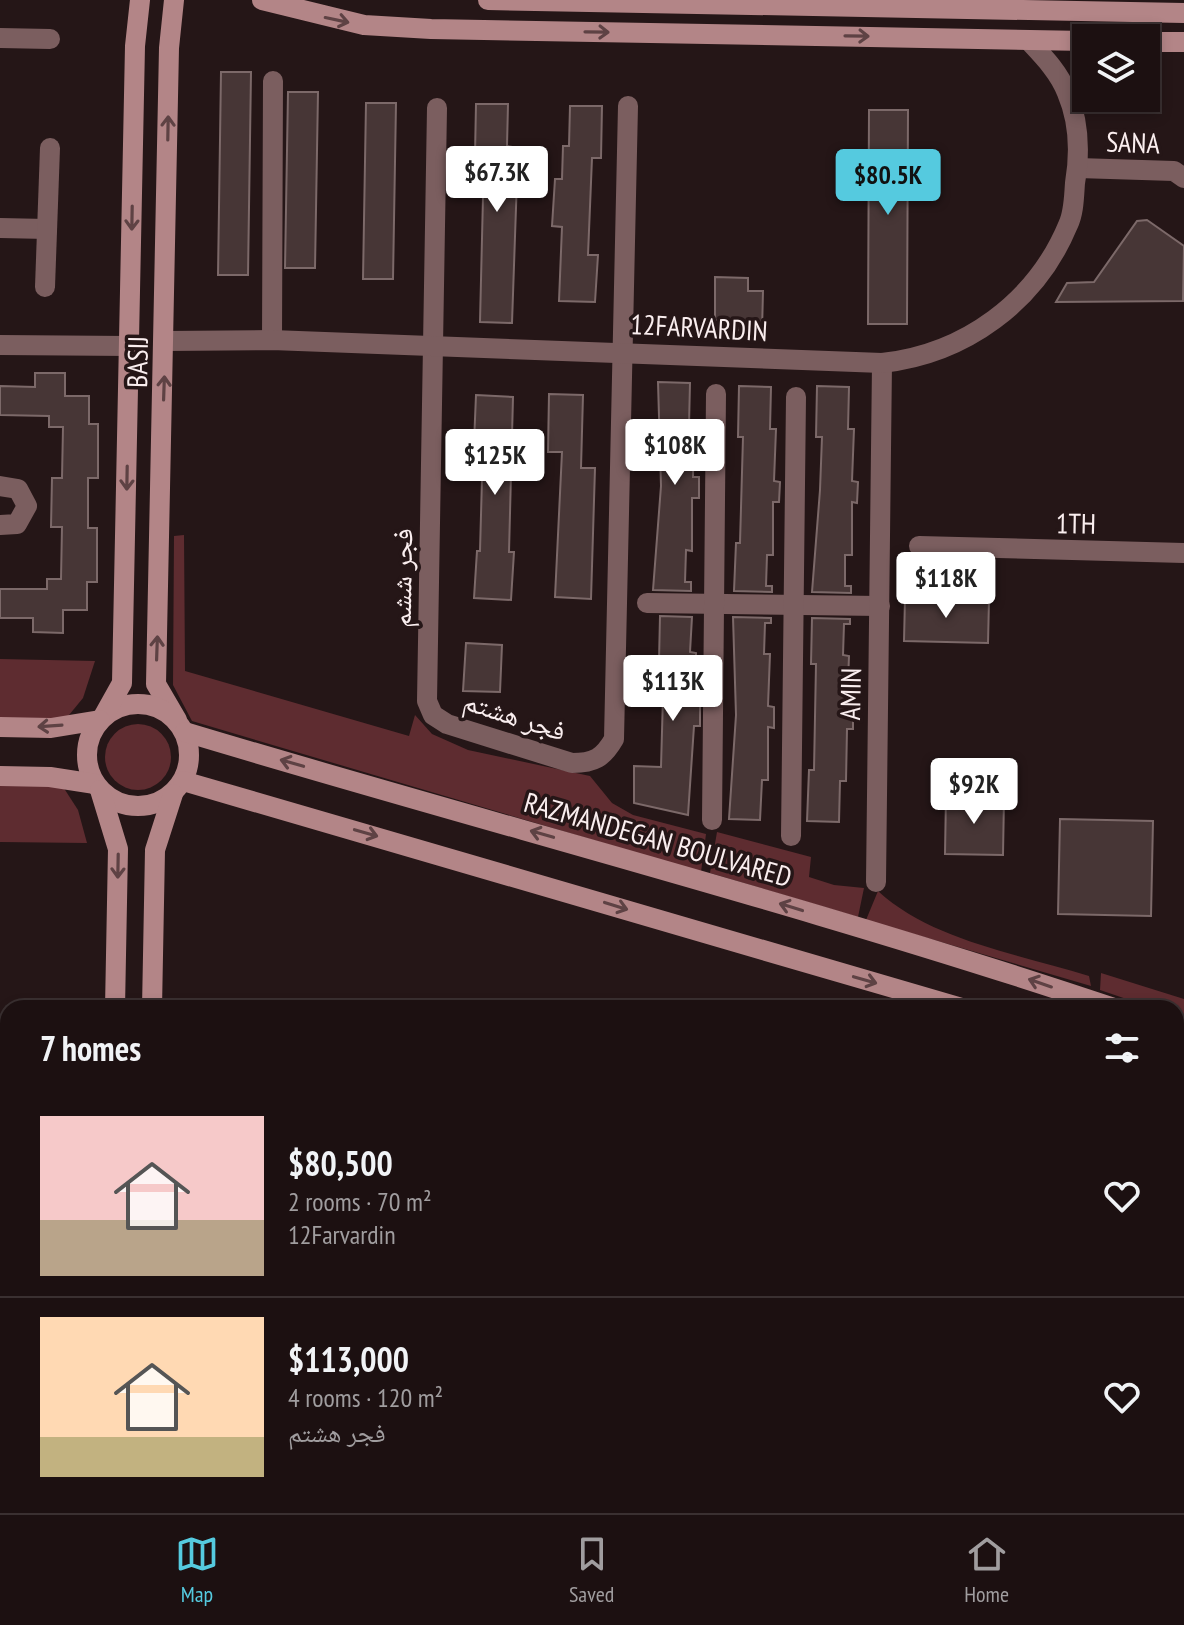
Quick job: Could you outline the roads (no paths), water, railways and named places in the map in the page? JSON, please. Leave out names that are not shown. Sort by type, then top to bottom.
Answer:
[{"type":"main road","name":"BASIJ","points":[[102,719],[122,683],[135,46],[140,0]]},
{"type":"main road","name":"BASIJ","points":[[174,0],[169,48],[166,341],[156,684],[181,726]]},
{"type":"main road","points":[[262,0],[364,25],[1072,41]]},
{"type":"main road","points":[[488,0],[835,3],[1184,13]]},
{"type":"main road","points":[[1160,42],[1184,42]]},
{"type":"main road","points":[[0,727],[51,728],[102,719],[121,707],[141,703],[160,708],[181,726],[190,757],[155,850],[152,1000]]},
{"type":"main road","points":[[102,719],[91,735],[87,751],[88,768],[98,787],[118,849],[115,1000]]},
{"type":"main road","name":"RAZMANDEGAN BOULVARED","points":[[181,726],[627,857],[1090,1000]]},
{"type":"main road","points":[[0,776],[50,777],[98,787],[116,802],[136,807],[156,804],[178,788]]},
{"type":"main road","points":[[178,788],[933,1000]]},
{"type":"street","points":[[0,38],[50,39]]},
{"type":"street","points":[[1028,40],[1050,63],[1067,92],[1077,123]]},
{"type":"street","points":[[272,340],[273,81]]},
{"type":"street","name":"فجر هشتم","points":[[433,715],[447,724],[572,763],[590,763],[605,754],[614,739],[628,106]]},
{"type":"street","name":"فجر ششم","points":[[433,715],[427,701],[437,108]]},
{"type":"street","points":[[1077,123],[1082,112]]},
{"type":"street","name":"12FARVARDIN","points":[[166,341],[272,340],[882,363],[917,359],[957,344],[1005,313],[1044,271],[1070,222],[1078,168],[1077,123]]},
{"type":"street","points":[[45,287],[50,148]]},
{"type":"street","name":"SANA","points":[[1078,168],[1174,171],[1184,178]]},
{"type":"street","points":[[0,228],[47,229]]},
{"type":"street","points":[[0,345],[129,346]]},
{"type":"street","name":"AMIN","points":[[876,882],[882,363]]},
{"type":"street","points":[[712,820],[716,394]]},
{"type":"street","points":[[791,836],[796,397]]},
{"type":"street","points":[[0,486],[18,489],[27,506],[17,524],[0,525]]},
{"type":"street","name":"1TH","points":[[919,546],[1184,553]]},
{"type":"street","points":[[647,603],[880,606]]}]
